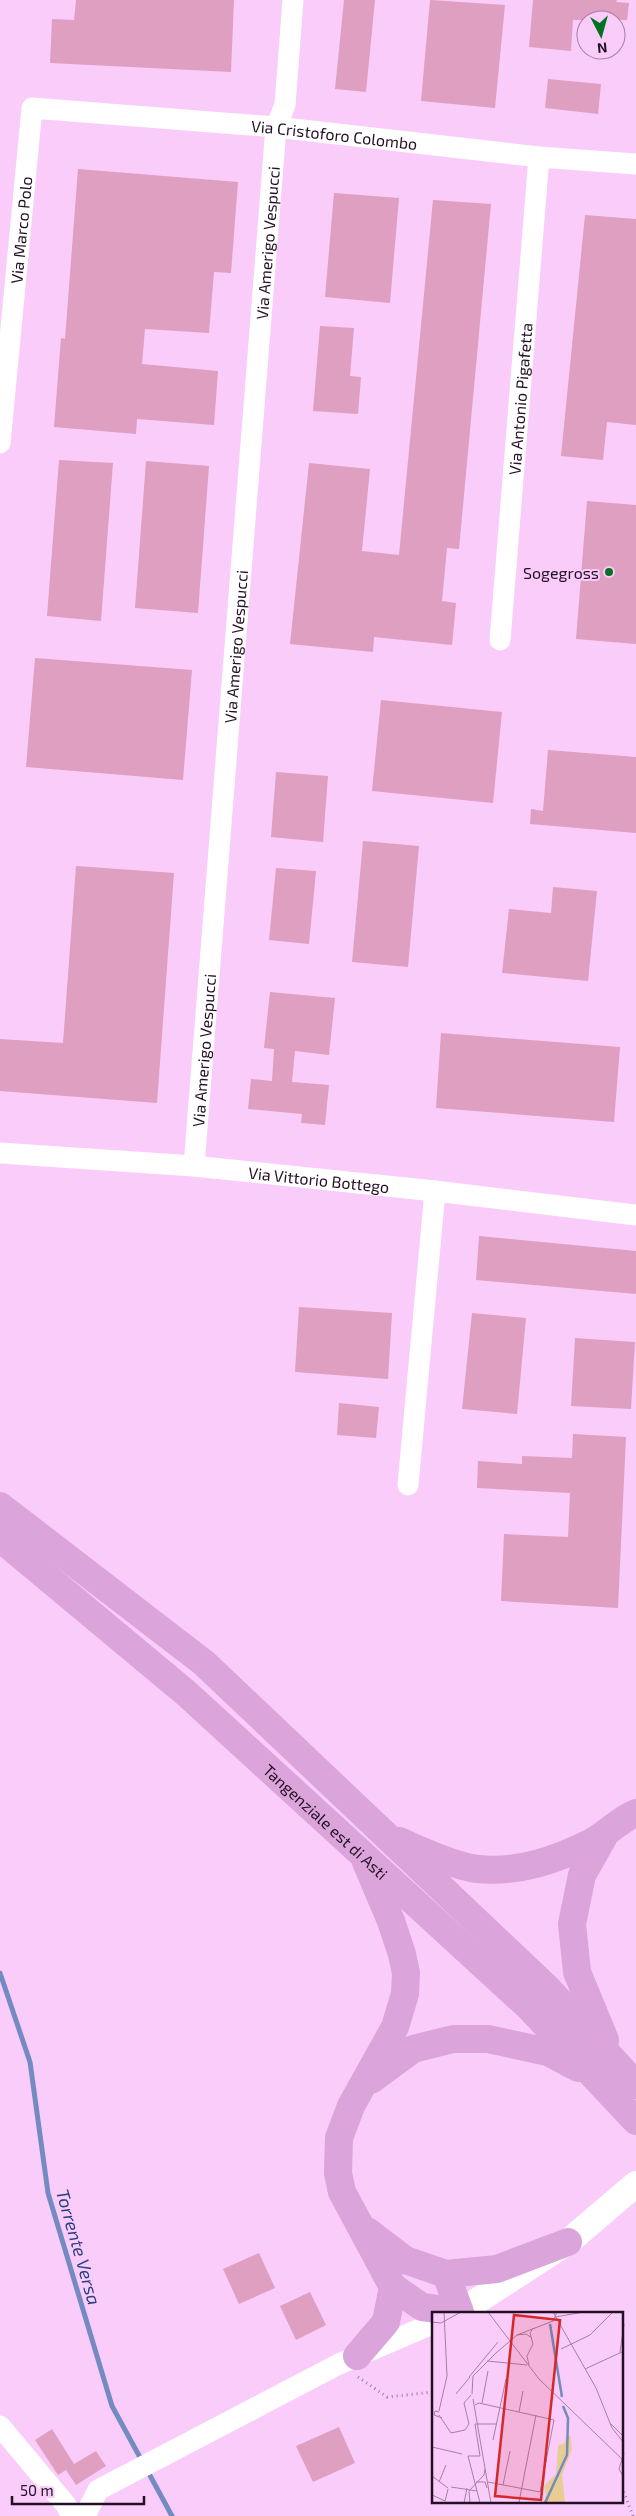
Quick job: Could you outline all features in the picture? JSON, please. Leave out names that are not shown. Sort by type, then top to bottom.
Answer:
[{"type":"highway","name":"Tangenziale est di Asti","points":[[0,1506],[204,1664],[548,1990],[604,2069],[636,2121]]},
{"type":"highway","name":"Tangenziale est di Asti","points":[[0,1538],[186,1693],[530,2008],[604,2069],[636,2085]]},
{"type":"highway","points":[[386,1836],[424,1852],[477,1869],[523,1868],[564,1856],[604,1836],[628,1816],[636,1813]]},
{"type":"highway","points":[[604,1836],[582,1875],[572,1924],[577,1972],[604,2069]]},
{"type":"highway","points":[[362,1854],[390,1921],[402,1954],[406,1973],[402,2010],[343,2123],[338,2149],[342,2192],[393,2287],[422,2307],[453,2312]]},
{"type":"highway","points":[[364,2086],[413,2049],[453,2039],[488,2039],[548,2052],[604,2069]]},
{"type":"highway","points":[[360,2226],[405,2260],[446,2274],[497,2270],[568,2242]]},
{"type":"highway","points":[[446,2274],[459,2312]]},
{"type":"highway","points":[[348,2360],[386,2322],[393,2287]]},
{"type":"street","name":"Via Amerigo Vespucci","points":[[194,1166],[276,127],[285,105],[293,0]]},
{"type":"street","name":"Via Cristoforo Colombo","points":[[32,108],[276,127],[539,157],[636,164]]},
{"type":"street","name":"Via Marco Polo","points":[[0,442],[32,108]]},
{"type":"street","name":"Via Antonio Pigafetta","points":[[500,640],[539,157]]},
{"type":"street","name":"Via Vittorio Bottego","points":[[0,1153],[194,1166],[435,1191],[636,1215]]},
{"type":"street","points":[[408,1485],[435,1191]]},
{"type":"street","points":[[461,2312],[568,2242],[635,2185]]},
{"type":"street","points":[[85,2516],[98,2490],[348,2360],[432,2325]]},
{"type":"street","points":[[0,2426],[66,2505],[72,2516]]},
{"type":"path","points":[[348,2360],[387,2397],[432,2392]]},
{"type":"path","points":[[624,2492],[633,2516]]},
{"type":"building","points":[[76,0],[234,0],[231,72],[50,63],[52,19],[74,20]]},
{"type":"building","points":[[344,0],[375,0],[366,92],[335,89]]},
{"type":"building","points":[[430,0],[505,5],[495,108],[421,101]]},
{"type":"building","points":[[533,0],[617,0],[616,2],[629,3],[627,20],[626,10],[576,10],[576,20],[573,20],[571,51],[529,47]]},
{"type":"building","points":[[548,79],[601,84],[598,114],[545,108]]},
{"type":"building","points":[[78,169],[238,182],[231,273],[214,272],[209,333],[145,329],[142,364],[218,371],[214,425],[137,419],[136,434],[54,427],[61,338],[65,339]]},
{"type":"building","points":[[334,193],[399,198],[390,303],[325,297]]},
{"type":"building","points":[[433,200],[491,204],[459,549],[447,548],[442,601],[456,603],[452,645],[374,637],[373,652],[290,644],[309,463],[370,469],[362,551],[399,555]]},
{"type":"building","points":[[585,215],[636,219],[636,425],[607,422],[603,460],[561,456]]},
{"type":"building","points":[[320,326],[354,328],[350,376],[361,377],[358,414],[313,411]]},
{"type":"building","points":[[59,460],[113,463],[101,621],[47,616]]},
{"type":"building","points":[[146,461],[209,466],[198,613],[135,608]]},
{"type":"building","name":"Sogegross","points":[[587,501],[636,505],[636,644],[576,639]]},
{"type":"building","points":[[35,658],[192,670],[183,780],[26,767]]},
{"type":"building","points":[[381,700],[502,712],[493,803],[372,791]]},
{"type":"building","points":[[548,750],[636,757],[636,833],[530,824],[531,809],[543,811]]},
{"type":"building","points":[[276,772],[328,776],[323,842],[271,837]]},
{"type":"building","points":[[363,841],[419,846],[408,967],[352,962]]},
{"type":"building","points":[[76,866],[174,873],[157,1103],[0,1091],[0,1039],[63,1043]]},
{"type":"building","points":[[276,868],[316,871],[309,944],[269,940]]},
{"type":"building","points":[[553,887],[597,891],[588,981],[502,973],[509,909],[551,913]]},
{"type":"building","points":[[270,992],[335,998],[329,1055],[295,1051],[292,1082],[329,1085],[325,1125],[301,1123],[302,1114],[248,1109],[251,1079],[272,1081],[274,1049],[264,1048]]},
{"type":"building","points":[[441,1033],[620,1047],[614,1122],[436,1108]]},
{"type":"building","points":[[479,1236],[636,1251],[636,1294],[476,1280]]},
{"type":"building","points":[[299,1307],[392,1313],[388,1379],[295,1372]]},
{"type":"building","points":[[472,1313],[526,1318],[517,1414],[462,1409]]},
{"type":"building","points":[[575,1338],[635,1342],[631,1409],[571,1406]]},
{"type":"building","points":[[339,1403],[379,1407],[376,1438],[337,1435]]},
{"type":"building","points":[[573,1434],[626,1437],[618,1608],[501,1601],[504,1534],[568,1537],[570,1493],[477,1488],[478,1461],[522,1464],[522,1456],[572,1458]]},
{"type":"building","points":[[259,2253],[275,2288],[239,2304],[223,2269]]},
{"type":"building","points":[[310,2292],[326,2325],[296,2340],[280,2306]]},
{"type":"building","points":[[339,2427],[355,2463],[313,2482],[296,2446]]},
{"type":"building","points":[[52,2429],[74,2464],[96,2451],[106,2466],[76,2485],[66,2470],[58,2475],[35,2440]]},
{"type":"waterway","name":"Torrente Versa","points":[[0,1973],[30,2062],[48,2193],[112,2406],[142,2461]]},
{"type":"waterway","name":"Torrente Versa","points":[[147,2470],[172,2516]]},
{"type":"place","name":"Sogegross","points":[[609,572]]}]
